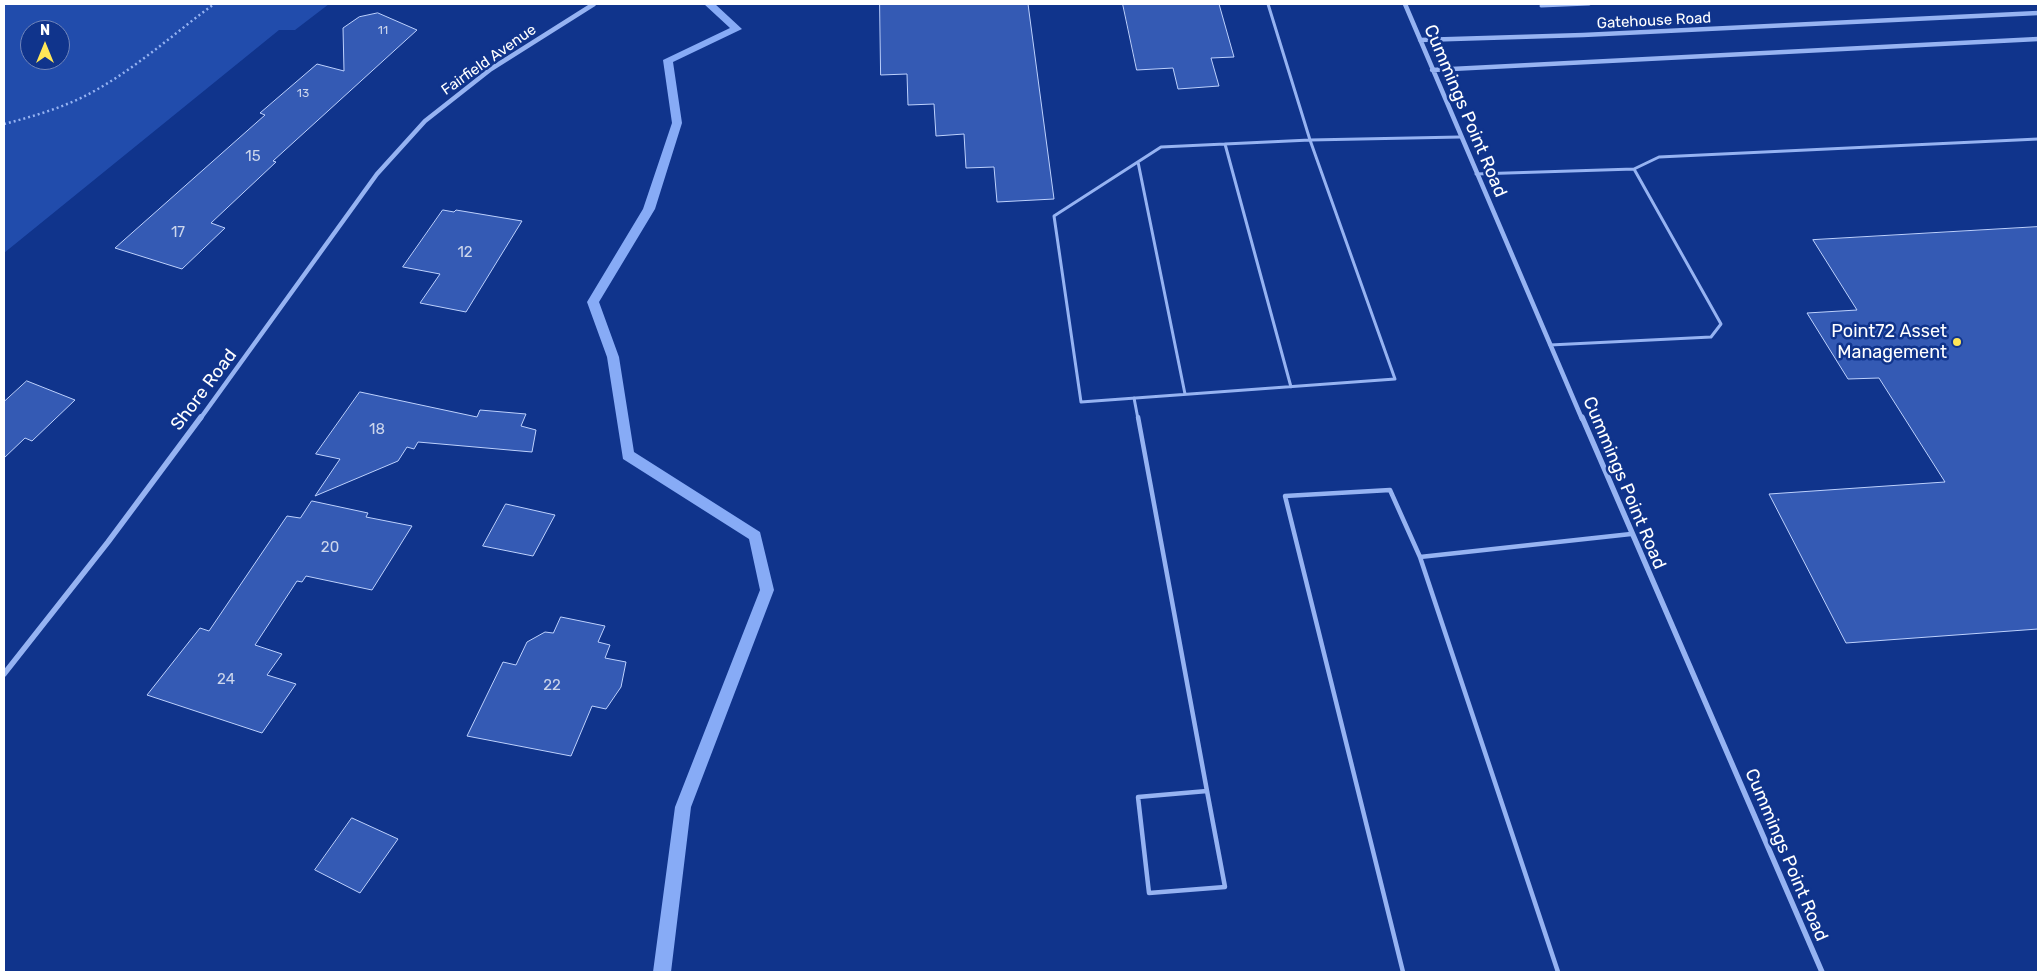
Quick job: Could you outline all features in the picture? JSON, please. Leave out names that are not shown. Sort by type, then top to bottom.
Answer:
[{"type":"street","name":"Fairfield Avenue","points":[[425,121],[491,69],[594,4]]},
{"type":"street","name":"Cummings Point Road","points":[[1405,4],[1549,345],[1822,972]]},
{"type":"street","name":"Gatehouse Road","points":[[1420,40],[1584,35],[2038,13]]},
{"type":"street","points":[[1432,70],[2038,40]]},
{"type":"street","name":"Shore Road","points":[[4,674],[114,534],[250,352],[377,174],[425,121]]},
{"type":"lane","points":[[1268,4],[1310,140],[1395,379],[1081,402],[1054,216],[1161,147],[1310,140],[1460,137]]},
{"type":"lane","points":[[1541,6],[1589,4]]},
{"type":"lane","points":[[1476,174],[1634,169],[1659,157],[2038,139]]},
{"type":"lane","points":[[1224,144],[1291,387]]},
{"type":"lane","points":[[1138,162],[1185,394]]},
{"type":"lane","points":[[1549,345],[1711,336],[1721,324],[1634,169]]},
{"type":"lane","points":[[1134,398],[1208,790],[1225,887],[1149,893],[1138,796],[1208,790]]},
{"type":"lane","points":[[1403,972],[1285,496],[1390,490],[1420,557],[1558,972]]},
{"type":"lane","points":[[1420,557],[1631,534]]},
{"type":"path","points":[[4,124],[34,116],[93,92],[136,63],[214,4]]},
{"type":"shaded area","points":[[4,4],[329,4],[295,30],[279,30],[4,253]]},
{"type":"building","points":[[880,4],[1028,4],[1054,199],[997,202],[994,167],[966,168],[964,134],[936,136],[934,104],[908,105],[907,74],[881,75]]},
{"type":"building","points":[[1123,4],[1219,4],[1234,57],[1211,58],[1219,86],[1178,89],[1173,68],[1137,70]]},
{"type":"building","points":[[378,13],[417,30],[273,161],[276,162],[211,223],[225,228],[182,269],[115,248],[265,115],[260,113],[317,64],[344,71],[343,28],[359,17]]},
{"type":"building","points":[[443,210],[454,212],[456,210],[522,221],[466,312],[420,303],[440,274],[403,267]]},
{"type":"building","points":[[2038,227],[2038,629],[1846,643],[1769,494],[1945,482],[1879,378],[1848,379],[1807,313],[1857,310],[1813,240]]},
{"type":"building","points":[[27,381],[75,400],[32,441],[25,438],[4,458],[4,402]]},
{"type":"building","points":[[360,392],[477,417],[480,410],[526,414],[521,426],[536,430],[532,452],[418,442],[414,449],[407,447],[398,461],[315,496],[340,459],[316,454]]},
{"type":"building","points":[[312,501],[368,513],[366,517],[412,526],[372,590],[306,576],[302,582],[297,581],[255,645],[282,654],[267,675],[296,684],[262,733],[147,695],[200,628],[209,631],[287,516],[300,518]]},
{"type":"building","points":[[506,504],[555,515],[533,556],[483,546]]},
{"type":"building","points":[[561,617],[605,626],[598,642],[610,645],[605,658],[626,662],[621,687],[606,709],[592,706],[571,756],[467,736],[503,662],[516,665],[527,642],[545,632],[553,633]]},
{"type":"building","points":[[352,818],[398,839],[360,893],[315,870]]},
{"type":"waterway","points":[[662,972],[683,807],[767,590],[755,536],[628,455],[613,357],[593,302],[649,209],[677,123],[668,60],[737,29],[709,4]]},
{"type":"place","name":"Point72 Asset Management","points":[[1957,342]]}]
